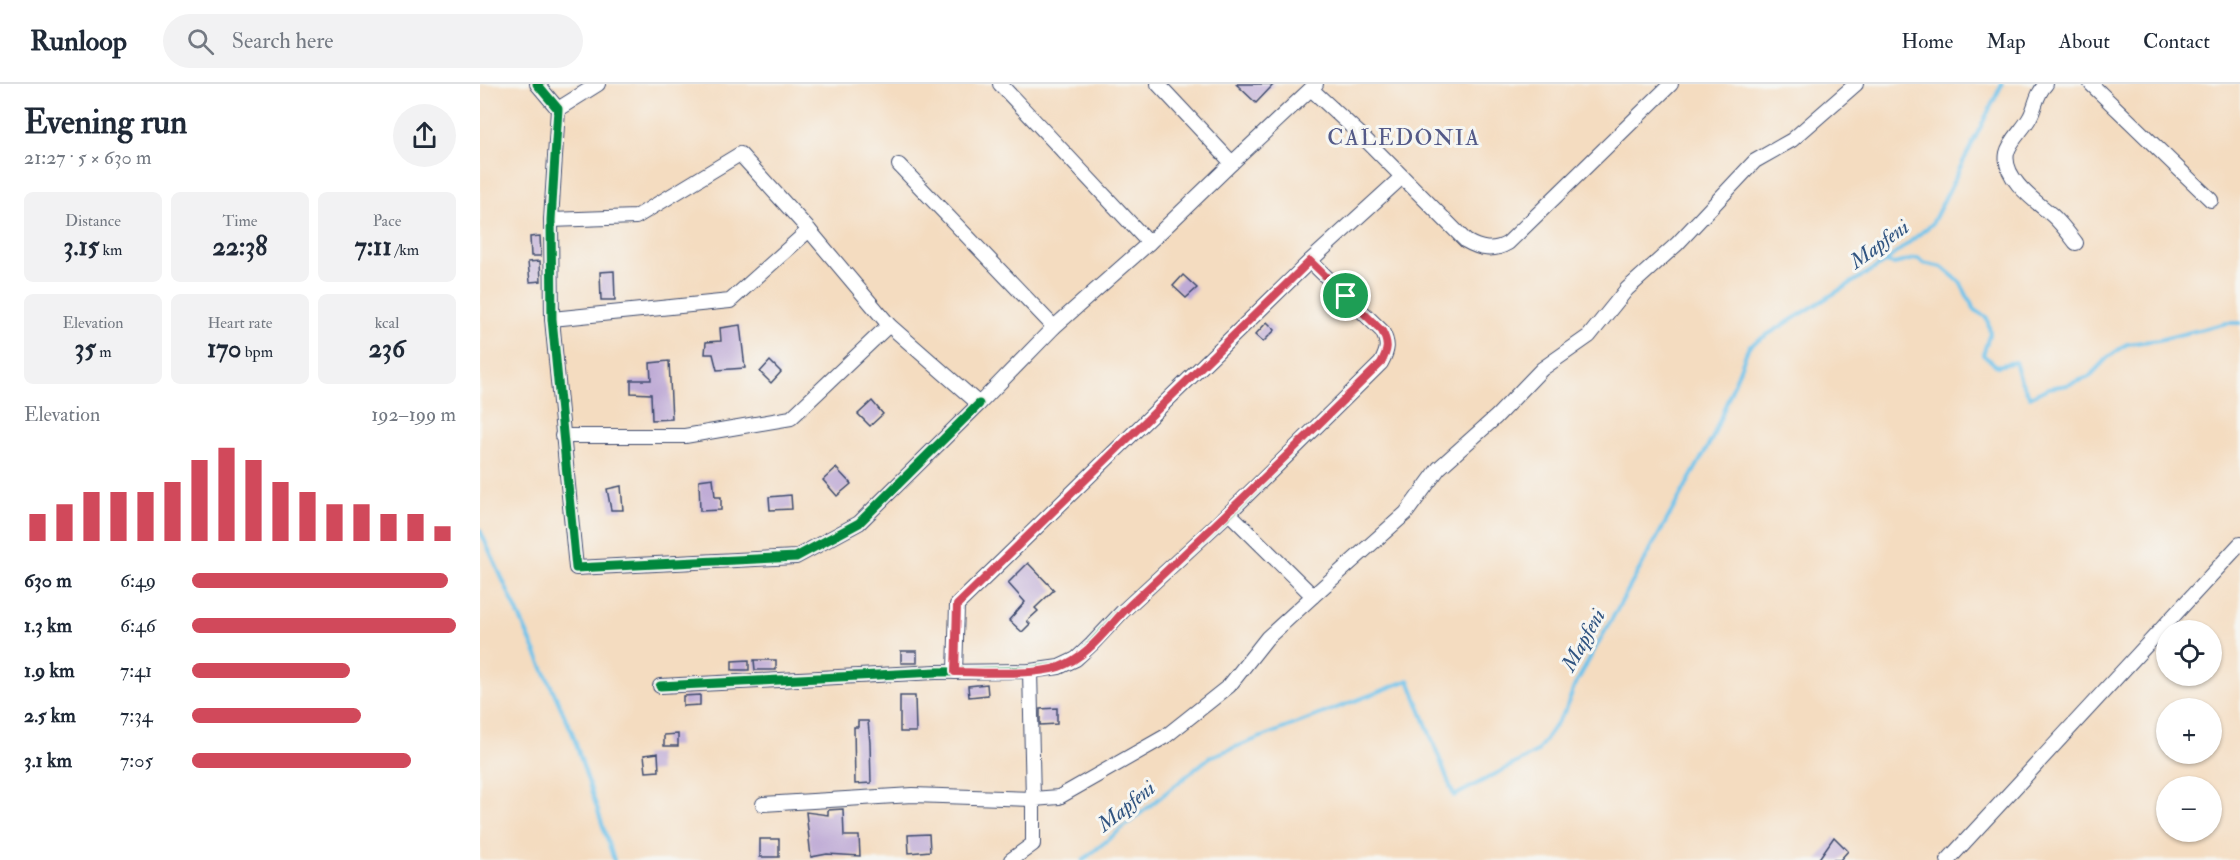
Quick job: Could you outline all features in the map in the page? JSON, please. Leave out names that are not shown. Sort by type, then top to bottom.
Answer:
[{"type":"street","points":[[537,84],[558,109],[551,220],[552,319],[576,567],[796,557],[859,523],[1054,327],[1149,243],[1313,87],[1466,241],[1484,249],[1499,249],[1508,243],[1671,84]]},
{"type":"street","points":[[558,109],[598,84]]},
{"type":"street","points":[[1000,84],[1149,243]]},
{"type":"street","points":[[1158,84],[1233,164]]},
{"type":"street","points":[[764,804],[912,795],[1033,799],[1059,797],[1166,736],[1229,686],[1267,638],[1406,513],[1439,468],[1496,417],[1542,369],[1589,336],[1627,289],[1677,244],[1755,161],[1792,140],[1856,84]]},
{"type":"street","points":[[2046,84],[2037,96],[2030,117],[2007,151],[2007,160],[2012,176],[2041,207],[2053,216],[2076,243]]},
{"type":"street","points":[[2091,84],[2211,200]]},
{"type":"street","points":[[551,220],[636,217],[740,154],[809,230],[890,326],[979,404]]},
{"type":"street","points":[[899,165],[1054,327]]},
{"type":"street","points":[[955,672],[957,605],[1310,261],[1402,177]]},
{"type":"street","points":[[552,319],[730,301],[809,230]]},
{"type":"street","points":[[660,686],[955,672],[1030,671],[1059,667],[1076,659],[1381,363],[1387,352],[1388,342],[1382,331],[1310,261]]},
{"type":"street","points":[[562,436],[685,436],[792,418],[890,326]]},
{"type":"street","points":[[1229,513],[1313,596]]},
{"type":"street","points":[[1948,860],[2240,544]]},
{"type":"street","points":[[1011,860],[1033,844],[1030,671]]},
{"type":"building","points":[[1236,84],[1274,84],[1256,103]]},
{"type":"building","points":[[540,236],[541,256],[531,256],[530,237]]},
{"type":"building","points":[[540,261],[541,281],[530,282],[528,262]]},
{"type":"building","points":[[614,271],[615,300],[601,300],[600,272]]},
{"type":"building","points":[[1183,275],[1197,288],[1186,298],[1173,286]]},
{"type":"building","points":[[1267,322],[1275,330],[1263,342],[1255,335]]},
{"type":"building","points":[[740,325],[745,368],[717,370],[713,354],[705,354],[706,342],[721,341],[720,328]]},
{"type":"building","points":[[669,361],[672,419],[652,420],[651,394],[631,393],[631,380],[651,380],[650,363]]},
{"type":"building","points":[[770,361],[781,372],[771,383],[760,372]]},
{"type":"building","points":[[872,401],[883,414],[870,426],[858,414]]},
{"type":"building","points":[[836,468],[851,484],[837,496],[823,480]]},
{"type":"building","points":[[713,478],[715,497],[721,497],[721,510],[700,511],[699,480]]},
{"type":"building","points":[[621,486],[623,510],[611,510],[607,489]]},
{"type":"building","points":[[791,495],[792,509],[770,510],[769,497]]},
{"type":"building","points":[[1028,563],[1054,590],[1035,608],[1038,611],[1027,621],[1030,624],[1022,632],[1009,620],[1025,602],[1008,583]]},
{"type":"building","points":[[901,651],[917,651],[917,663],[901,663]]},
{"type":"building","points":[[749,660],[749,670],[732,670],[732,661]]},
{"type":"building","points":[[754,660],[776,660],[776,670],[755,670]]},
{"type":"building","points":[[987,684],[988,695],[969,697],[968,686]]},
{"type":"building","points":[[700,695],[700,705],[683,706],[683,696]]},
{"type":"building","points":[[900,696],[915,696],[916,732],[900,732]]},
{"type":"building","points":[[1057,708],[1057,724],[1040,725],[1040,709]]},
{"type":"building","points":[[858,721],[868,721],[871,783],[855,784],[854,727],[858,727]]},
{"type":"building","points":[[678,734],[678,746],[664,746],[664,735]]},
{"type":"building","points":[[658,753],[659,771],[646,772],[644,755]]},
{"type":"building","points":[[843,809],[844,836],[859,836],[860,856],[827,854],[811,857],[806,812],[828,815],[828,810]]},
{"type":"building","points":[[929,834],[930,851],[909,853],[908,835]]},
{"type":"building","points":[[1834,837],[1848,851],[1840,860],[1818,860]]},
{"type":"building","points":[[760,839],[779,839],[779,857],[760,857]]},
{"type":"waterway","name":"Mapfeni","points":[[1083,860],[1210,757],[1409,680],[1454,796],[1537,752],[1566,709],[1574,687],[1712,439],[1749,346],[1885,262],[1932,224],[2002,84]]},
{"type":"waterway","points":[[1885,262],[1894,264],[1918,258],[1923,263],[1942,267],[1960,282],[1974,309],[1987,318],[1990,332],[1983,355],[1997,366],[2015,362],[2021,381],[2030,397],[2048,388],[2067,385],[2089,377],[2107,358],[2127,344],[2159,340],[2227,323],[2240,323]]},
{"type":"waterway","points":[[480,530],[572,732],[614,860]]},
{"type":"cycle path","points":[[537,84],[558,109],[551,220],[552,319],[576,568],[796,557],[859,523],[979,404]]},
{"type":"cycle path","points":[[660,686],[936,672],[1030,671],[1059,667],[1076,659],[1381,363],[1387,347],[1382,331],[1310,261]]},
{"type":"district","name":"CALEDONIA","points":[[1404,137]]},
{"type":"route","points":[[1310,261],[1346,296],[1382,331],[1388,342],[1387,352],[1381,363],[1229,513],[1122,612],[1076,659],[1059,667],[1030,671],[955,672],[957,605],[1310,261]]}]
